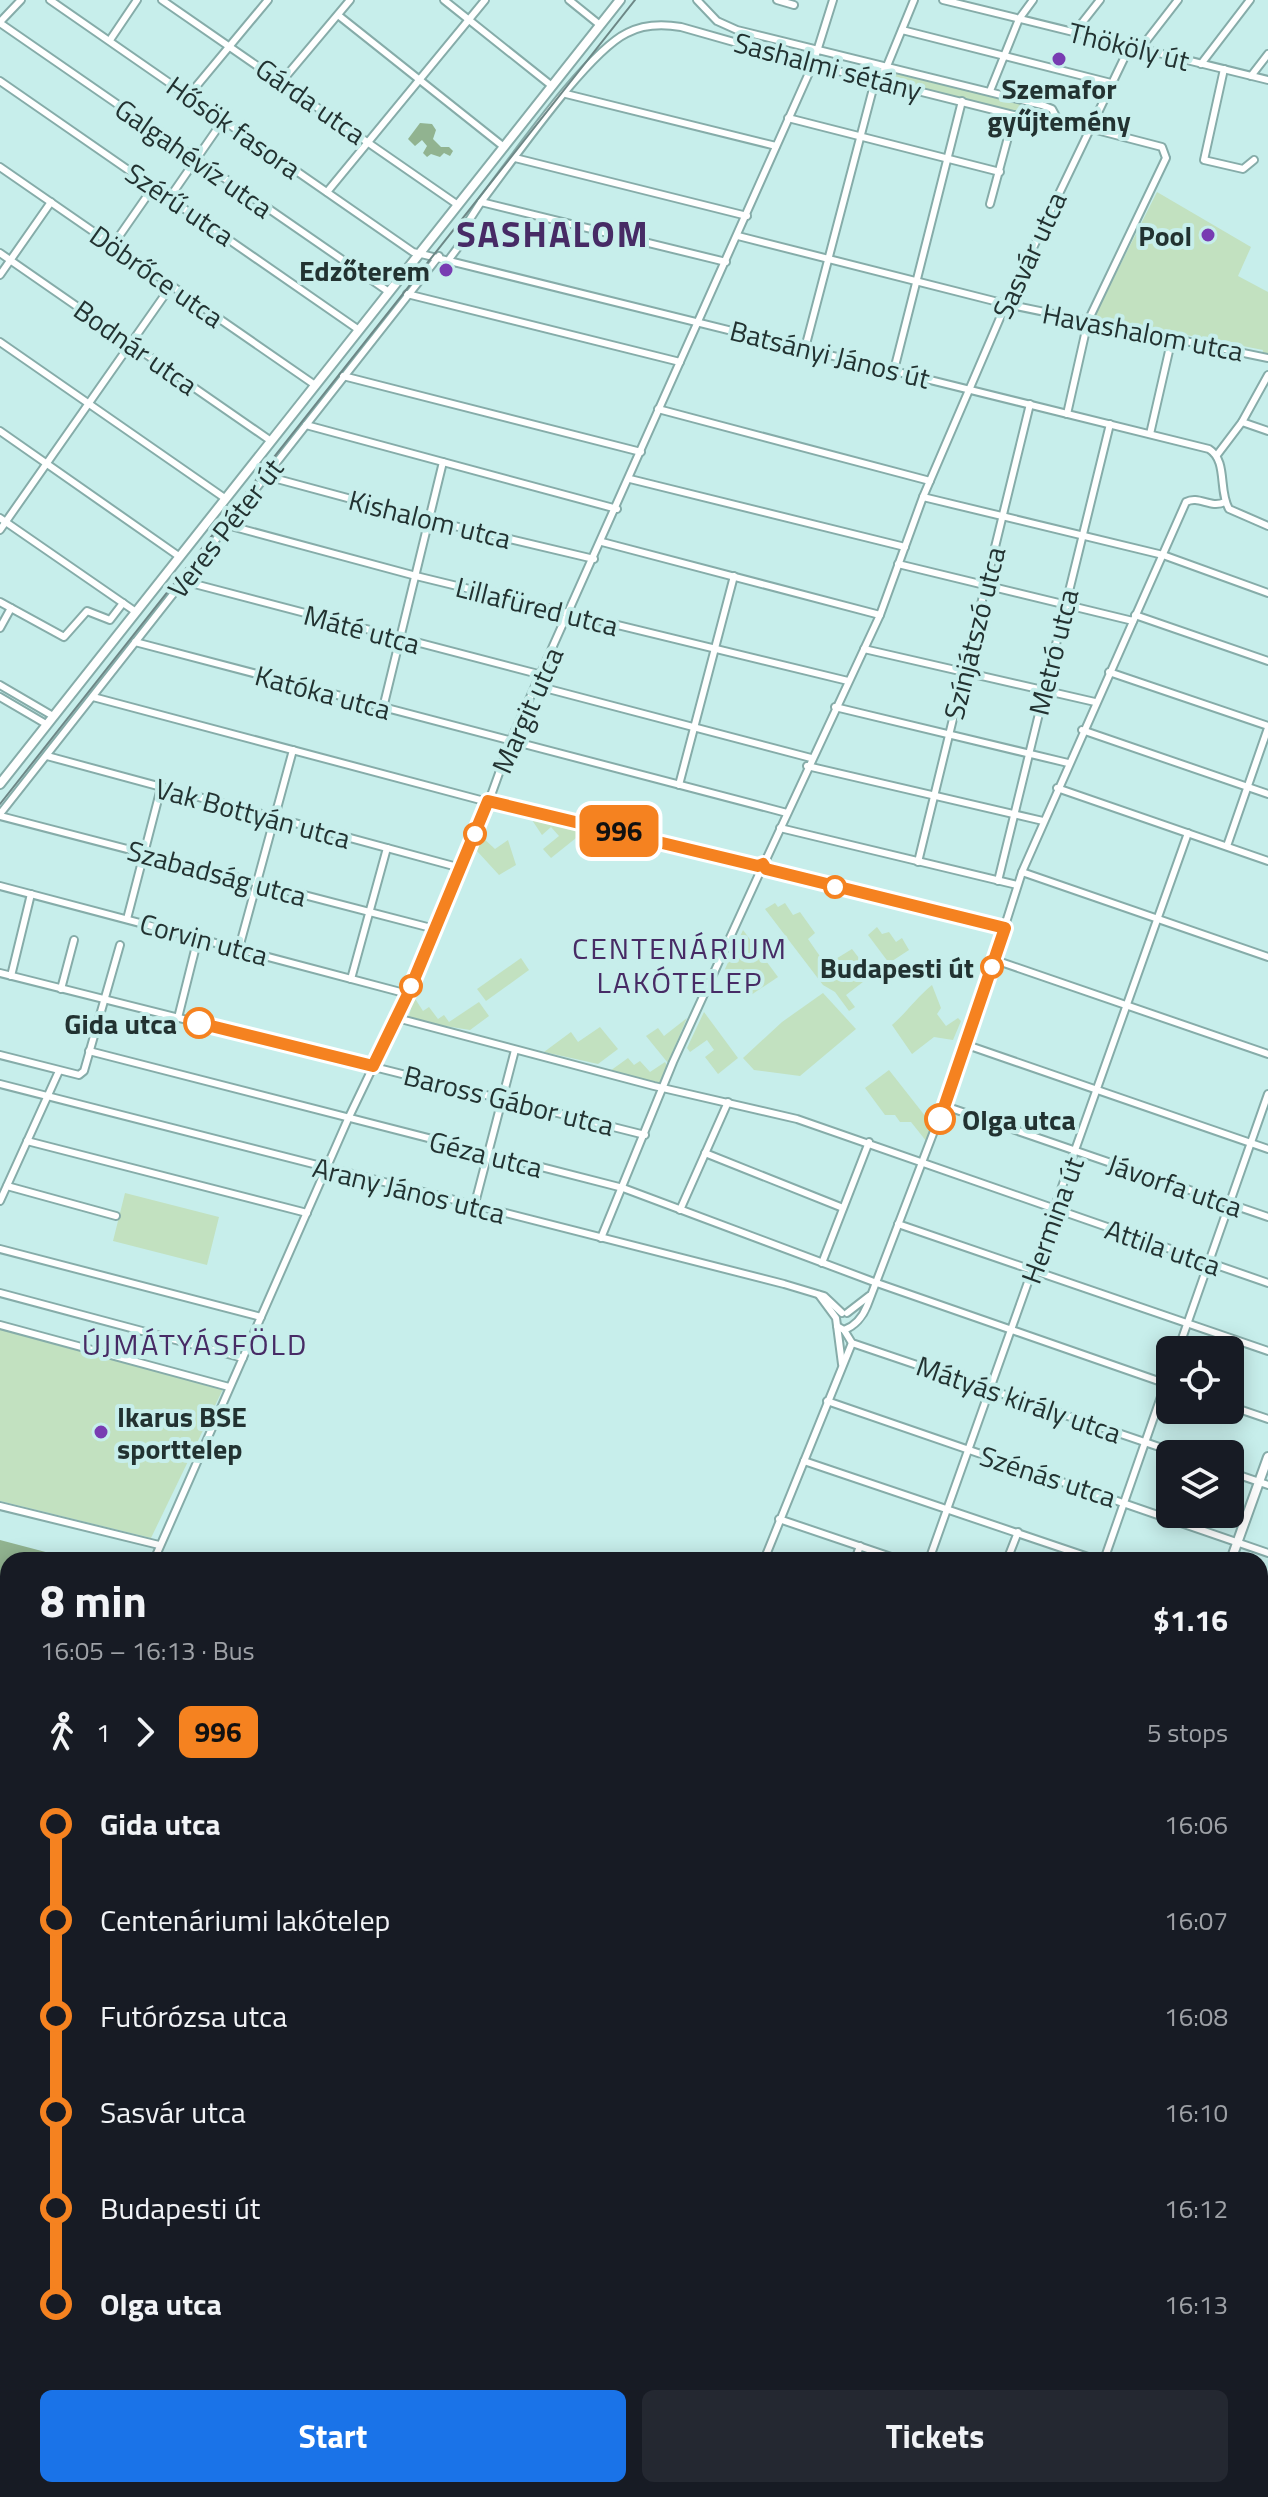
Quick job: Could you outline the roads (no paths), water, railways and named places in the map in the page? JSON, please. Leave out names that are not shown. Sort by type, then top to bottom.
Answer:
[{"type":"main road","name":"Veres Péter út","points":[[0,784],[620,0]]},
{"type":"main road","points":[[1234,1552],[1264,1484],[1268,1457]]},
{"type":"street","points":[[1,20],[21,0]]},
{"type":"street","name":"Hősök fasora","points":[[50,0],[419,254]]},
{"type":"street","points":[[110,40],[137,0]]},
{"type":"street","name":"Gárda utca","points":[[162,0],[458,205]]},
{"type":"street","points":[[189,95],[268,0]]},
{"type":"street","points":[[282,81],[350,0]]},
{"type":"street","points":[[444,0],[552,86]]},
{"type":"street","points":[[327,192],[485,0]]},
{"type":"street","points":[[569,0],[600,25]]},
{"type":"street","points":[[697,0],[704,11]]},
{"type":"street","points":[[704,11],[707,0]]},
{"type":"street","points":[[777,0],[794,5]]},
{"type":"street","points":[[805,348],[875,81],[887,66],[914,0]]},
{"type":"street","name":"Thököly út","points":[[943,0],[1268,80]]},
{"type":"street","points":[[975,8],[981,0]]},
{"type":"street","points":[[990,91],[1019,19],[1033,0]]},
{"type":"street","points":[[1074,33],[1100,0]]},
{"type":"street","points":[[1140,49],[1178,0]]},
{"type":"street","points":[[1201,64],[1250,0]]},
{"type":"street","name":"Margit utca","points":[[157,1552],[348,1119],[408,994],[511,740],[617,509],[658,409],[813,64],[832,4]]},
{"type":"street","name":"Sashalmi sétány","points":[[704,11],[725,25],[747,33],[990,91],[1052,109],[1058,120]]},
{"type":"street","points":[[338,15],[504,147]]},
{"type":"street","name":"Galgahévíz utca","points":[[1,20],[389,292]]},
{"type":"street","name":"Sashalmi sétány","points":[[566,94],[602,51],[631,31],[658,25],[744,43],[875,81],[1049,124],[1058,120],[1162,147],[1167,155],[1088,321]]},
{"type":"street","points":[[902,30],[1111,83]]},
{"type":"street","points":[[744,43],[747,33]]},
{"type":"street","name":"Sasvár utca","points":[[601,1238],[664,1087],[809,762],[880,615],[923,497],[1006,304],[1130,46]]},
{"type":"street","points":[[1251,76],[1268,54]]},
{"type":"street","points":[[1224,69],[1204,155],[1207,161],[1243,169],[1254,160]]},
{"type":"street","name":"Szérű utca","points":[[0,81],[359,330]]},
{"type":"street","points":[[450,258],[465,238],[468,222],[481,202],[566,94],[776,146]]},
{"type":"street","points":[[894,370],[962,101]]},
{"type":"street","points":[[990,204],[1014,115]]},
{"type":"street","points":[[788,118],[1000,172]]},
{"type":"street","points":[[170,197],[224,119]]},
{"type":"street","points":[[515,158],[747,216]]},
{"type":"street","name":"Döbrőce utca","points":[[0,167],[315,385]]},
{"type":"street","points":[[113,245],[154,186]]},
{"type":"street","points":[[0,275],[51,202]]},
{"type":"street","points":[[481,202],[726,262]]},
{"type":"street","name":"Havashalom utca","points":[[738,236],[1006,304],[1268,358]]},
{"type":"street","points":[[428,242],[439,256]]},
{"type":"street","name":"Bodnár utca","points":[[0,253],[271,441]]},
{"type":"street","name":"Batsányi János út","points":[[419,254],[450,258],[1150,434],[1209,449],[1218,456]]},
{"type":"street","name":"Veres Péter út","points":[[0,815],[439,256]]},
{"type":"street","points":[[0,530],[3,520],[47,464],[171,286]]},
{"type":"street","points":[[407,294],[680,362]]},
{"type":"street","points":[[1067,414],[1088,321]]},
{"type":"street","points":[[1150,434],[1172,338]]},
{"type":"street","points":[[0,342],[226,499]]},
{"type":"street","points":[[1268,375],[1242,422],[1218,456],[1225,502],[1236,514],[1268,526]]},
{"type":"street","points":[[343,376],[641,452]]},
{"type":"street","name":"Színjátszó utca","points":[[918,862],[1030,404]]},
{"type":"street","points":[[658,409],[930,481]]},
{"type":"street","points":[[1242,422],[1268,431]]},
{"type":"street","name":"Metró utca","points":[[998,881],[1110,424]]},
{"type":"street","points":[[306,425],[617,509]]},
{"type":"street","points":[[0,431],[180,557]]},
{"type":"street","points":[[383,708],[443,462]]},
{"type":"street","name":"Kishalom utca","points":[[266,476],[429,520],[594,559]]},
{"type":"street","points":[[630,479],[905,547]]},
{"type":"street","points":[[923,497],[1163,555],[1268,593]]},
{"type":"street","points":[[842,1365],[838,1344],[845,1328],[863,1316],[967,1045],[1017,885],[1082,730],[1186,502],[1195,499],[1214,506],[1225,502]]},
{"type":"street","points":[[3,520],[136,612]]},
{"type":"street","name":"Lillafüred utca","points":[[227,525],[416,576],[848,681]]},
{"type":"street","points":[[602,542],[880,615]]},
{"type":"street","points":[[898,564],[1134,618],[1268,661]]},
{"type":"street","points":[[679,785],[734,576]]},
{"type":"street","name":"Máté utca","points":[[183,581],[542,675]]},
{"type":"street","points":[[0,602],[64,637],[87,611],[110,620],[123,603]]},
{"type":"street","points":[[0,628],[11,608]]},
{"type":"street","name":"Katóka utca","points":[[135,642],[787,813]]},
{"type":"street","points":[[864,649],[1095,702]]},
{"type":"street","points":[[1109,672],[1268,727],[1227,846]]},
{"type":"street","points":[[0,685],[53,716]]},
{"type":"street","points":[[537,686],[809,762],[1043,821]]},
{"type":"street","points":[[0,697],[46,724]]},
{"type":"street","points":[[93,697],[488,801],[1005,928]]},
{"type":"street","points":[[835,707],[1068,763]]},
{"type":"street","points":[[1082,730],[1268,794]]},
{"type":"street","points":[[239,948],[293,750]]},
{"type":"street","name":"Vak Bottyán utca","points":[[47,756],[461,868]]},
{"type":"street","points":[[127,919],[161,788]]},
{"type":"street","points":[[1057,788],[1268,861]]},
{"type":"street","name":"Szabadság utca","points":[[0,815],[435,929]]},
{"type":"street","points":[[780,828],[1017,885]]},
{"type":"street","name":"Hermina út","points":[[932,1552],[1188,833]]},
{"type":"street","points":[[351,979],[387,848]]},
{"type":"street","points":[[1022,872],[1268,957]]},
{"type":"street","name":"Corvin utca","points":[[0,886],[408,994]]},
{"type":"street","points":[[11,976],[31,894]]},
{"type":"street","points":[[178,1018],[198,938]]},
{"type":"street","points":[[61,989],[74,940]]},
{"type":"street","points":[[0,1055],[79,1075],[84,1071],[120,945]]},
{"type":"street","points":[[995,960],[1268,1054]]},
{"type":"street","name":"Baross Gábor utca","points":[[0,973],[645,1135]]},
{"type":"street","points":[[397,1018],[797,1119],[922,1163]]},
{"type":"street","points":[[967,1045],[1268,1149]]},
{"type":"street","points":[[474,1207],[515,1050]]},
{"type":"street","name":"Géza utca","points":[[89,1051],[623,1188],[822,1263],[1156,1380]]},
{"type":"street","points":[[0,1201],[59,1071]]},
{"type":"street","name":"Arany János utca","points":[[0,1084],[819,1295],[842,1315],[845,1328]]},
{"type":"street","points":[[1183,1336],[1268,1094]]},
{"type":"street","points":[[680,1210],[728,1102]]},
{"type":"street","name":"Jávorfa utca","points":[[945,1106],[1268,1217]]},
{"type":"street","points":[[27,1141],[307,1213]]},
{"type":"street","points":[[822,1263],[869,1142]]},
{"type":"street","points":[[705,1153],[843,1208]]},
{"type":"street","name":"Attila utca","points":[[922,1163],[1268,1283]]},
{"type":"street","points":[[3,1190],[116,1216]]},
{"type":"street","points":[[898,1224],[1268,1351]]},
{"type":"street","points":[[0,1249],[261,1317]]},
{"type":"street","points":[[0,1293],[243,1358]]},
{"type":"street","points":[[767,1552],[842,1365],[855,1344],[845,1328],[842,1315],[869,1296]]},
{"type":"street","points":[[0,1325],[229,1387]]},
{"type":"street","name":"Mátyás király utca","points":[[855,1344],[1156,1446]]},
{"type":"street","name":"Szénás utca","points":[[827,1401],[1265,1552]]},
{"type":"street","points":[[1244,1411],[1268,1419]]},
{"type":"street","points":[[1107,1552],[1156,1414]]},
{"type":"street","points":[[804,1461],[1074,1552]]},
{"type":"street","points":[[1244,1477],[1264,1484]]},
{"type":"street","points":[[0,1506],[159,1545]]},
{"type":"street","points":[[779,1519],[877,1552]]},
{"type":"street","points":[[1010,1552],[1018,1532]]},
{"type":"street","points":[[858,1552],[860,1546]]},
{"type":"waterway","points":[[1161,176],[1170,157]]},
{"type":"tram line","points":[[0,804],[635,0]]},
{"type":"place","name":"Szemafor gyűjtemény","points":[[1059,59]]},
{"type":"place","name":"Pool","points":[[1208,235]]},
{"type":"place","name":"Edzőterem","points":[[446,270]]},
{"type":"place","name":"Budapesti út","points":[[992,967]]},
{"type":"place","name":"Gida utca","points":[[199,1023]]},
{"type":"place","name":"Olga utca","points":[[940,1119]]},
{"type":"place","name":"Ikarus BSE sporttelep","points":[[101,1432]]},
{"type":"district","name":"SASHALOM","points":[[553,233]]},
{"type":"district","name":"CENTENÁRIUM LAKÓTELEP","points":[[680,965]]},
{"type":"district","name":"ÚJMÁTYÁSFÖLD","points":[[195,1344]]}]
